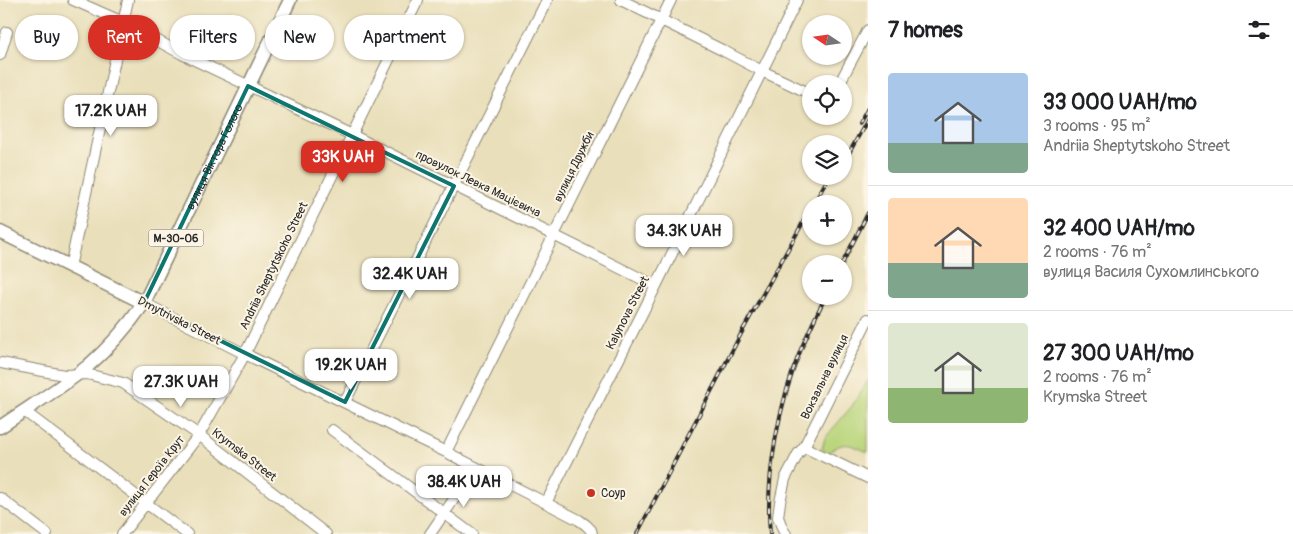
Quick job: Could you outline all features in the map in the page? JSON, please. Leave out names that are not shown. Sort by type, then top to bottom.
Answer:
[{"type":"main road","name":"вулиця Віктора Голого","points":[[0,427],[90,364],[119,335],[144,303],[290,0]]},
{"type":"main road","name":"Dmytrivska Street","points":[[0,232],[144,303]]},
{"type":"street","name":"провулок Левка Мацієвича","points":[[73,0],[107,15]]},
{"type":"street","points":[[125,15],[128,0]]},
{"type":"street","name":"Andriia Sheptytskoho Street","points":[[245,354],[418,0]]},
{"type":"street","points":[[345,402],[548,0]]},
{"type":"street","points":[[621,0],[802,90]]},
{"type":"street","name":"вулиця Дружби","points":[[446,452],[671,0]]},
{"type":"street","name":"Kalynova Street","points":[[546,502],[656,286],[797,0]]},
{"type":"street","points":[[844,75],[868,30]]},
{"type":"street","points":[[0,55],[7,32]]},
{"type":"street","name":"провулок Левка Мацієвича","points":[[160,42],[656,286]]},
{"type":"street","points":[[70,267],[115,60]]},
{"type":"street","name":"Dmytrivska Street","points":[[144,303],[546,502],[586,524],[592,534]]},
{"type":"street","name":"Вокзальна вулиця","points":[[786,534],[778,517],[785,479],[798,454],[804,447],[868,319]]},
{"type":"street","name":"вулиця Героїв Крут","points":[[122,534],[199,435],[245,354]]},
{"type":"street","name":"Krymska Street","points":[[1,363],[64,375],[87,374],[123,383],[199,435],[326,534]]},
{"type":"street","points":[[24,411],[186,534]]},
{"type":"street","points":[[332,430],[472,534]]},
{"type":"street","points":[[804,447],[868,478]]},
{"type":"street","points":[[430,534],[476,467]]},
{"type":"street","points":[[0,498],[47,534]]},
{"type":"highlighted area","points":[[248,86],[454,186],[345,402],[144,303]]},
{"type":"green space","points":[[868,380],[868,452],[843,445],[828,453],[822,449],[825,438],[852,406]]},
{"type":"railway","points":[[859,124],[868,108]]},
{"type":"railway","points":[[852,148],[868,119]]},
{"type":"railway","points":[[819,195],[824,185]]},
{"type":"railway","points":[[847,255],[868,213]]},
{"type":"railway","points":[[637,534],[744,328],[802,224]]},
{"type":"railway","points":[[770,534],[769,511],[772,464],[780,416],[793,370],[821,305]]},
{"type":"place","name":"Соур","points":[[591,493]]}]
